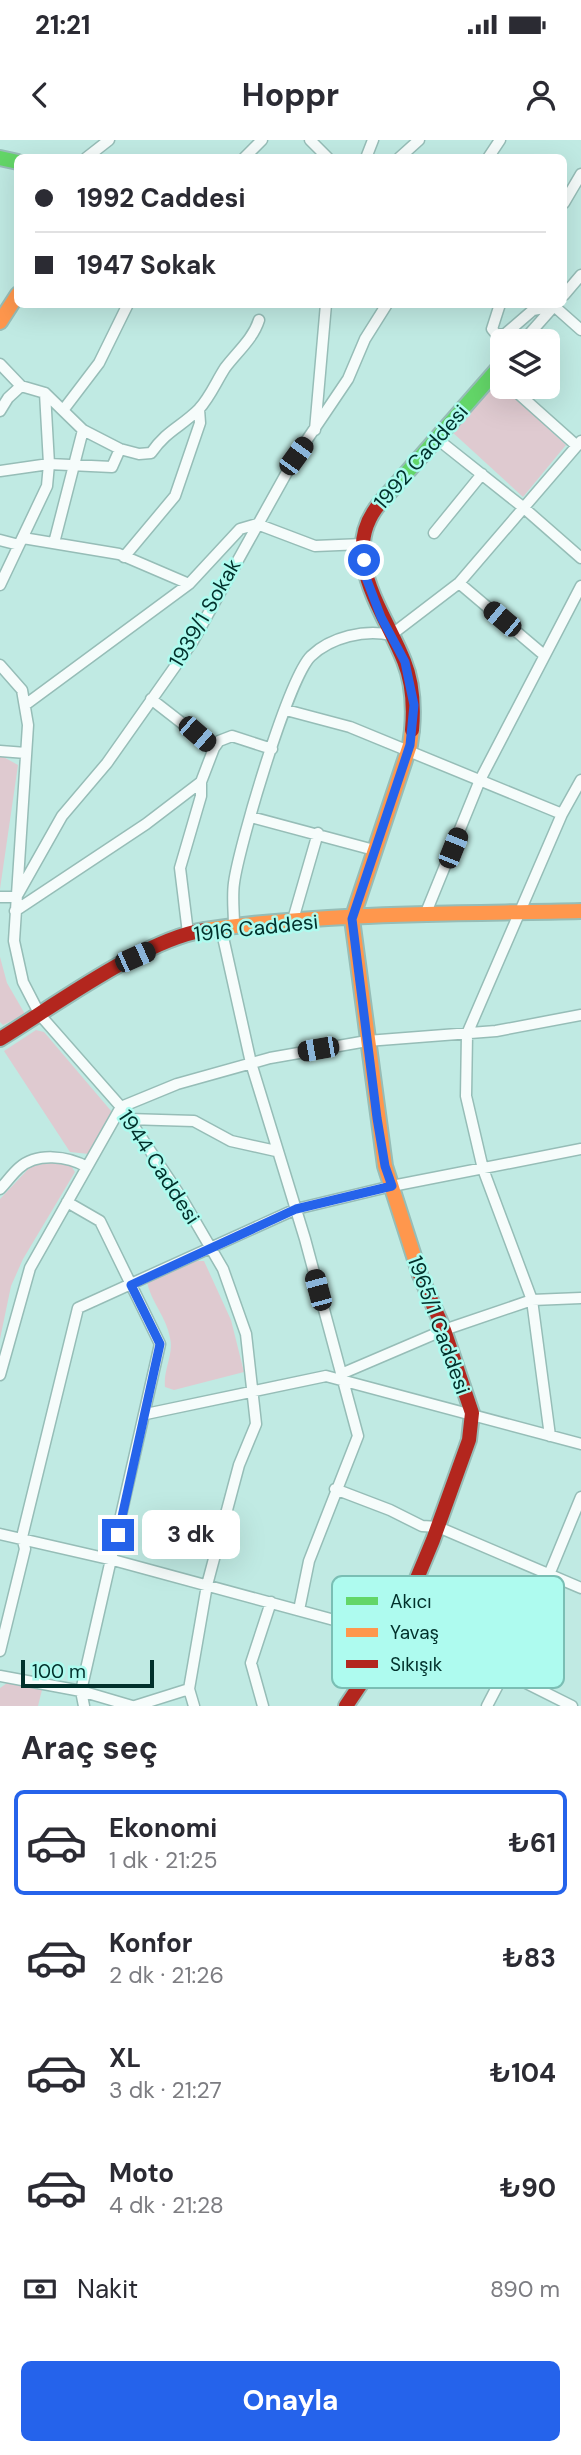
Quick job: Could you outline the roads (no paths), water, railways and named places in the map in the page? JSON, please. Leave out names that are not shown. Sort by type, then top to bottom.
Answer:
[{"type":"street","points":[[91,154],[109,140]]},
{"type":"street","points":[[248,154],[262,140]]},
{"type":"street","points":[[310,140],[324,154]]},
{"type":"street","points":[[403,154],[419,140]]},
{"type":"street","points":[[567,198],[581,174]]},
{"type":"street","points":[[567,291],[581,275]]},
{"type":"street","points":[[0,322],[14,300]]},
{"type":"street","points":[[64,409],[99,363],[126,308]]},
{"type":"street","points":[[315,430],[326,308]]},
{"type":"street","name":"1939/1 Sokak","points":[[16,897],[62,816],[107,763],[193,641],[296,456],[348,379],[365,339],[384,308]]},
{"type":"street","points":[[499,308],[492,329],[496,334],[504,335],[533,310],[542,308]]},
{"type":"street","points":[[534,329],[552,308]]},
{"type":"street","points":[[558,308],[581,330]]},
{"type":"street","points":[[0,364],[21,386],[45,393],[83,430],[120,449],[139,454],[151,453],[165,433],[186,421],[199,408],[224,370],[253,335],[259,320]]},
{"type":"street","name":"1992 Caddesi","points":[[352,919],[408,751],[414,705],[405,662],[365,575],[363,544],[373,511],[436,438],[490,381]]},
{"type":"street","points":[[0,411],[8,398],[21,386]]},
{"type":"street","points":[[0,585],[47,486],[49,464],[45,393]]},
{"type":"street","points":[[299,1610],[309,1561],[358,1436],[296,1209],[251,1063],[228,927],[234,887],[251,817],[272,749],[298,676],[311,656],[362,632],[391,635],[459,583],[579,443],[526,399]]},
{"type":"street","points":[[124,557],[175,496],[200,423],[199,408]]},
{"type":"street","points":[[54,543],[83,430]]},
{"type":"street","points":[[436,438],[524,508],[581,558]]},
{"type":"street","points":[[0,471],[49,464],[112,467],[120,449]]},
{"type":"street","points":[[434,533],[481,474]]},
{"type":"street","points":[[0,665],[23,690],[25,705],[189,584],[240,529],[257,524],[315,545],[363,544]]},
{"type":"street","points":[[0,540],[54,543],[124,557],[189,584]]},
{"type":"street","points":[[459,583],[544,655]]},
{"type":"street","points":[[425,915],[480,780],[581,586]]},
{"type":"street","points":[[151,699],[214,748]]},
{"type":"street","name":"1944 Caddesi","points":[[25,705],[28,725],[14,941],[23,982],[40,1015],[121,1107],[181,1197],[223,1269],[246,1334],[256,1424],[239,1465],[207,1585],[189,1689],[194,1706]]},
{"type":"street","points":[[286,710],[350,727],[562,814]]},
{"type":"street","points":[[188,933],[180,868],[201,796],[201,782],[214,748],[219,741],[232,736],[272,749]]},
{"type":"street","points":[[0,751],[26,753]]},
{"type":"street","points":[[550,1436],[532,1300],[483,1169],[466,1096],[467,1034],[562,814],[581,780]]},
{"type":"street","points":[[15,911],[146,824],[201,782]]},
{"type":"street","points":[[251,817],[374,850]]},
{"type":"street","points":[[292,923],[318,833]]},
{"type":"street","points":[[0,897],[16,897]]},
{"type":"street","name":"1916 Caddesi","points":[[0,1039],[135,957],[188,933],[228,927],[352,919],[581,911]]},
{"type":"street","name":"1965/1 Caddesi","points":[[352,919],[385,1166],[416,1266],[444,1330],[472,1413],[469,1440],[418,1576]]},
{"type":"street","points":[[1,1370],[30,1268],[121,1107],[177,1084],[251,1063],[367,1041],[467,1034],[581,1015]]},
{"type":"street","points":[[128,1119],[194,1121],[231,1141],[276,1151]]},
{"type":"street","points":[[0,1651],[25,1549],[22,1537],[78,1308],[212,1250],[296,1209],[392,1186],[581,1149]]},
{"type":"street","points":[[0,1189],[20,1167],[32,1161],[73,1159],[87,1167]]},
{"type":"street","points":[[67,1202],[100,1221],[160,1344],[113,1560],[81,1691],[84,1706]]},
{"type":"street","points":[[342,1377],[444,1330],[532,1300],[581,1298]]},
{"type":"street","points":[[146,1414],[326,1376],[342,1377],[581,1444]]},
{"type":"street","points":[[335,1489],[390,1510],[422,1526],[438,1527],[547,1575],[581,1497]]},
{"type":"street","points":[[0,1534],[113,1560],[332,1619]]},
{"type":"street","points":[[564,1582],[581,1588]]},
{"type":"street","points":[[263,1706],[251,1663],[271,1602]]},
{"type":"street","points":[[0,1676],[81,1691],[134,1706],[189,1689]]},
{"type":"street","name":"1965/1 Caddesi","points":[[346,1706],[358,1688]]},
{"type":"street","points":[[487,1706],[496,1688]]},
{"type":"street","points":[[536,1688],[572,1706]]}]
